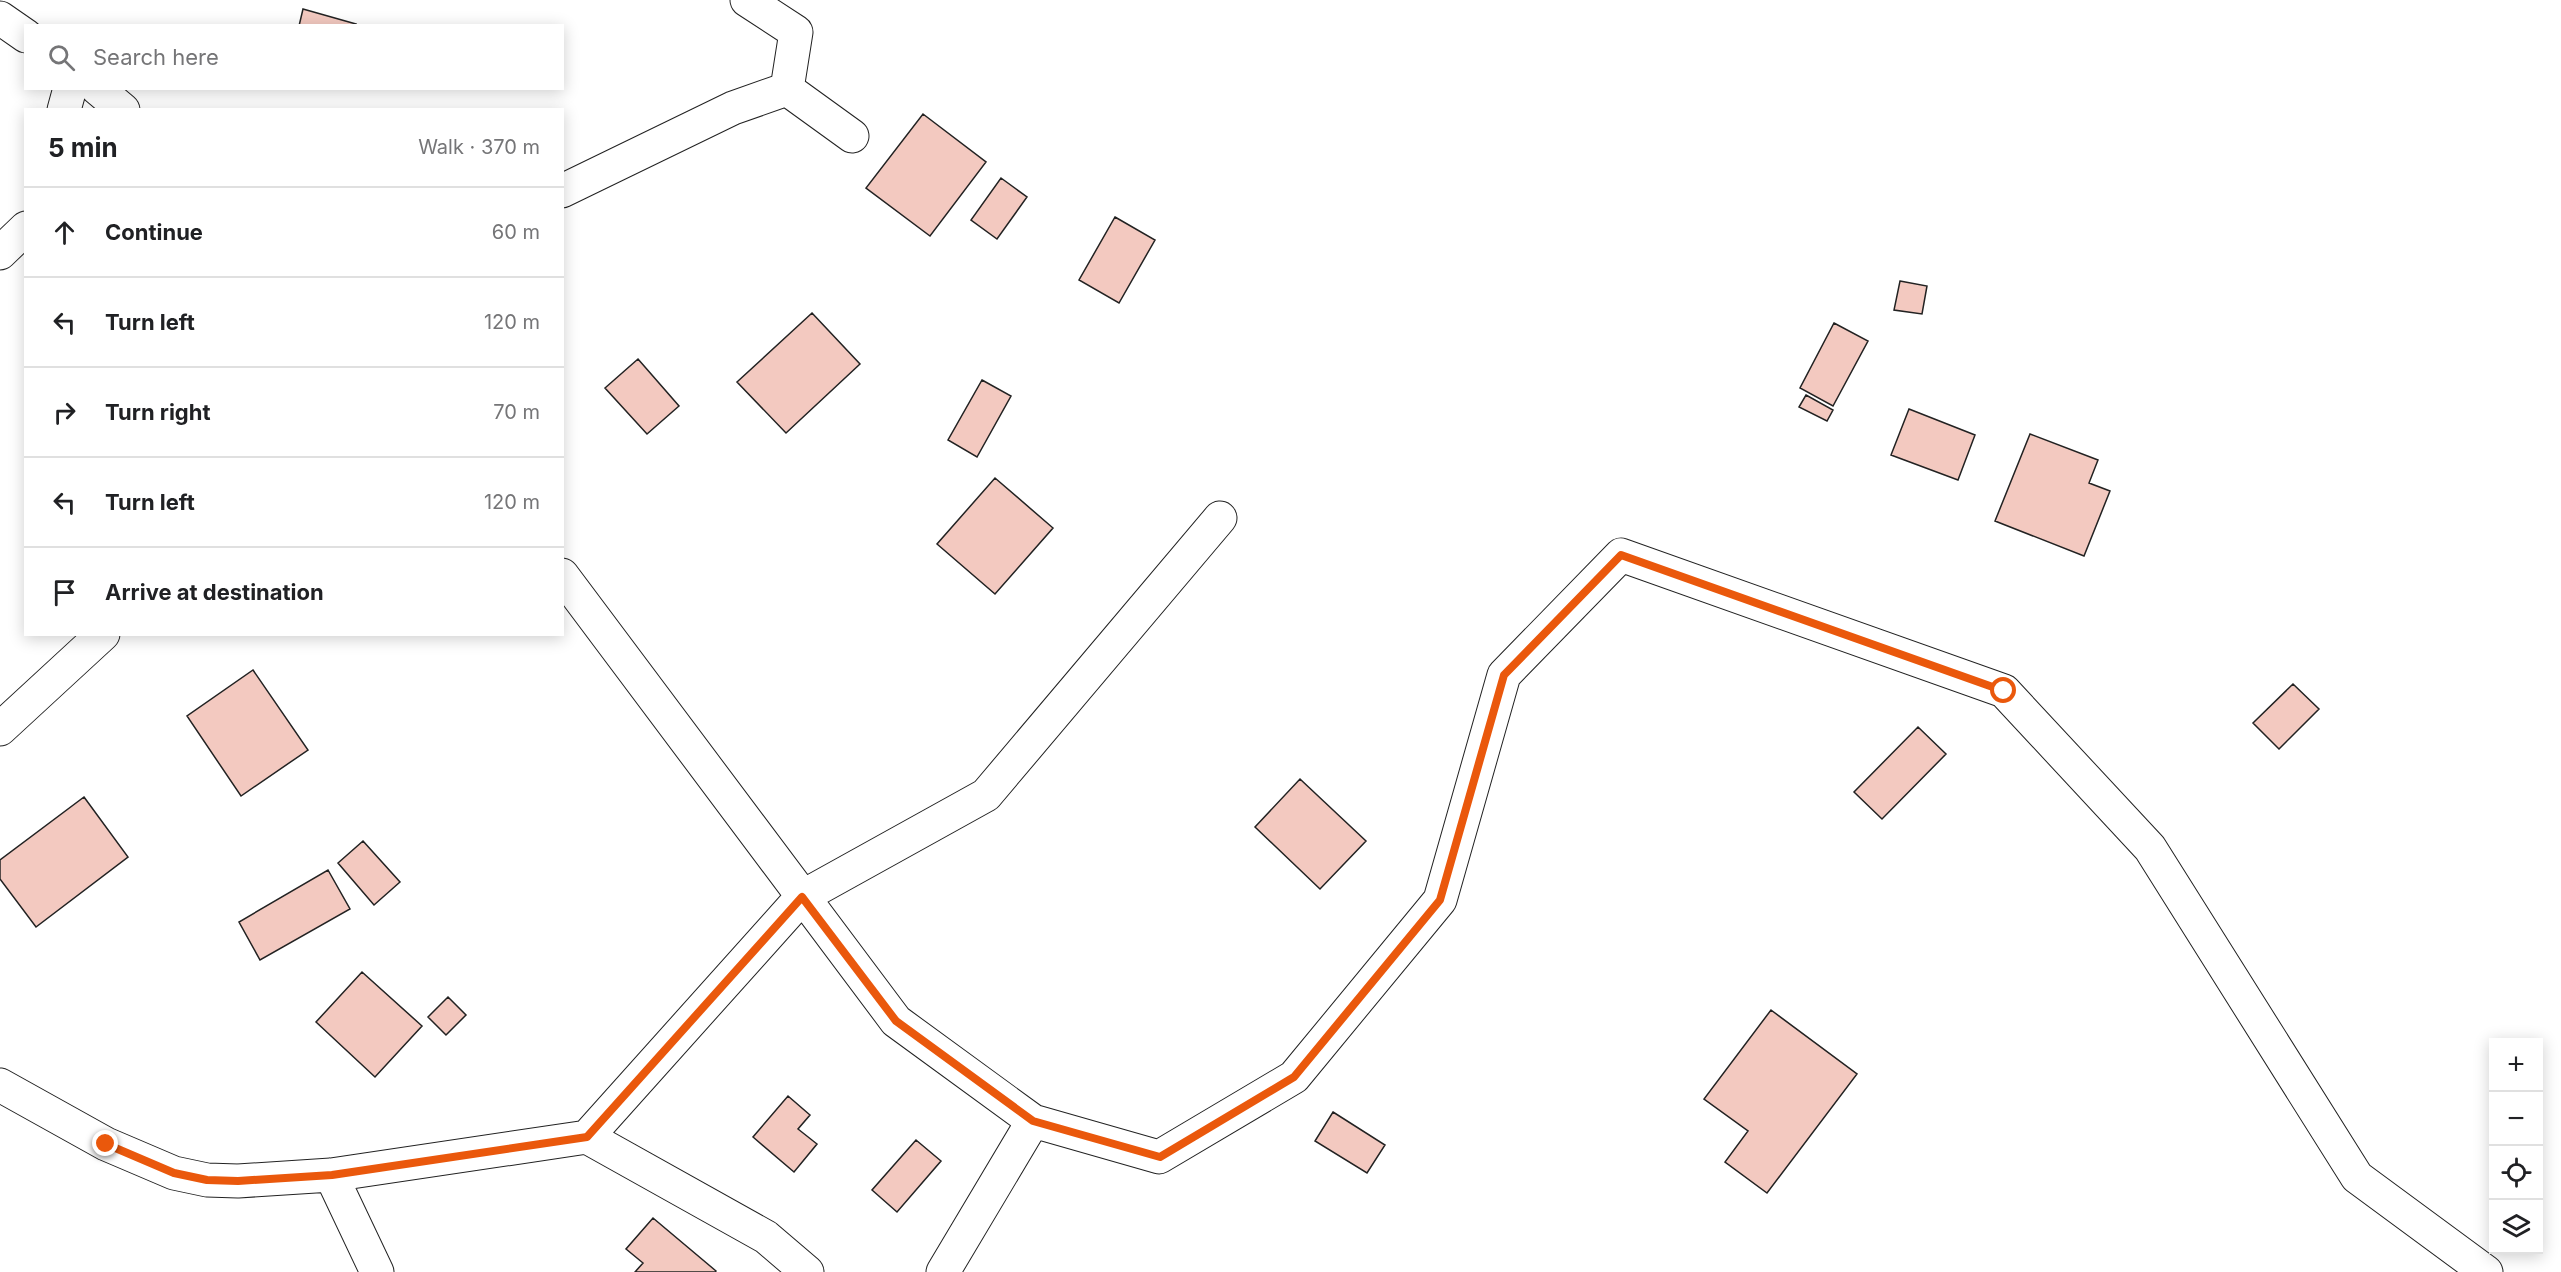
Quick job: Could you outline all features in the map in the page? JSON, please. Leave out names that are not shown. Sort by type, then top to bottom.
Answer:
[{"type":"street","points":[[747,0],[796,32],[787,88]]},
{"type":"street","points":[[0,18],[24,35]]},
{"type":"street","points":[[787,88],[852,136]]},
{"type":"street","points":[[564,190],[733,108],[787,88]]},
{"type":"street","points":[[65,108],[69,90]]},
{"type":"street","points":[[99,90],[121,108]]},
{"type":"street","points":[[0,253],[24,230]]},
{"type":"street","points":[[587,1137],[802,897],[986,795],[1220,518]]},
{"type":"street","points":[[564,578],[896,1021],[1033,1121],[1160,1157],[1294,1077],[1440,900],[1504,675],[1621,555],[2004,691],[2150,848],[2357,1177],[2486,1272]]},
{"type":"street","points":[[0,729],[101,636]]},
{"type":"street","points":[[0,1085],[106,1144],[174,1173],[207,1180],[238,1181],[332,1175],[587,1137],[766,1237],[807,1272]]},
{"type":"street","points":[[943,1272],[1033,1121]]},
{"type":"street","points":[[332,1175],[377,1272]]},
{"type":"building","points":[[303,9],[356,24],[299,24]]},
{"type":"building","points":[[923,114],[986,162],[930,236],[866,188]]},
{"type":"building","points":[[1001,178],[1027,197],[997,239],[971,220]]},
{"type":"building","points":[[1115,217],[1155,240],[1119,303],[1079,280]]},
{"type":"building","points":[[1900,281],[1927,286],[1922,314],[1894,310]]},
{"type":"building","points":[[812,313],[860,364],[786,433],[737,382]]},
{"type":"building","points":[[1834,323],[1868,341],[1833,406],[1800,388]]},
{"type":"building","points":[[638,359],[679,406],[647,434],[605,388]]},
{"type":"building","points":[[982,380],[1011,396],[977,457],[948,440]]},
{"type":"building","points":[[1806,395],[1833,410],[1827,421],[1799,407]]},
{"type":"building","points":[[1909,409],[1975,435],[1958,480],[1891,455]]},
{"type":"building","points":[[2030,434],[2098,460],[2089,483],[2110,491],[2084,556],[1995,521]]},
{"type":"building","points":[[995,478],[1053,528],[995,594],[937,544]]},
{"type":"building","points":[[253,670],[308,750],[241,796],[187,716]]},
{"type":"building","points":[[2293,684],[2319,709],[2279,749],[2253,723]]},
{"type":"building","points":[[1918,727],[1946,754],[1882,819],[1854,792]]},
{"type":"building","points":[[1300,779],[1366,841],[1320,889],[1255,827]]},
{"type":"building","points":[[84,797],[128,857],[36,927],[0,879],[0,860]]},
{"type":"building","points":[[363,841],[400,882],[374,905],[338,863]]},
{"type":"building","points":[[328,870],[350,909],[260,960],[239,922]]},
{"type":"building","points":[[362,972],[422,1026],[375,1077],[316,1022]]},
{"type":"building","points":[[448,997],[466,1015],[446,1035],[428,1017]]},
{"type":"building","points":[[1771,1010],[1857,1074],[1767,1193],[1725,1162],[1748,1131],[1704,1099]]},
{"type":"building","points":[[788,1096],[810,1115],[798,1129],[817,1144],[794,1172],[753,1137]]},
{"type":"building","points":[[1333,1112],[1385,1145],[1367,1173],[1315,1141]]},
{"type":"building","points":[[916,1140],[941,1161],[897,1212],[872,1190]]},
{"type":"building","points":[[653,1218],[716,1271],[635,1272],[643,1263],[626,1249]]},
{"type":"route","points":[[106,1144],[174,1173],[207,1180],[238,1181],[332,1175],[587,1137],[802,897],[896,1021],[1033,1121],[1160,1157],[1294,1077],[1440,900],[1504,675],[1621,555],[2004,691]]}]
